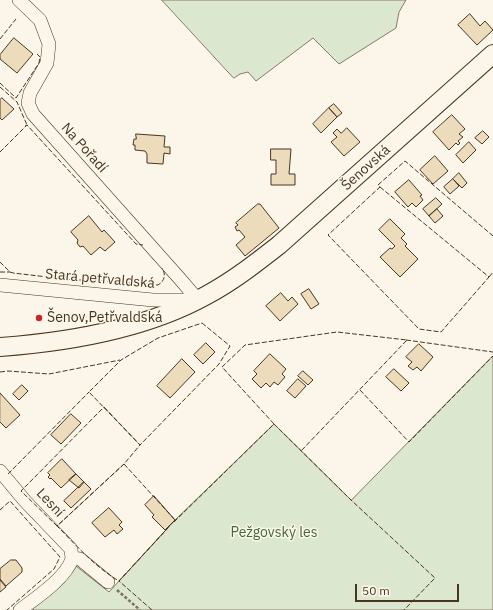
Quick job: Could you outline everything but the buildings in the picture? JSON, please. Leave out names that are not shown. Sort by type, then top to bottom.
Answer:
[{"type":"main road","name":"Šenovská","points":[[0,347],[33,344],[70,338],[123,327],[154,318],[198,300],[236,277],[260,260],[294,232],[493,54]]},
{"type":"street","name":"Na Pořadí","points":[[19,0],[40,20],[49,44],[47,63],[30,93],[28,103],[33,114],[198,300]]},
{"type":"street","name":"Stará petřvaldská","points":[[0,286],[153,300],[198,300]]},
{"type":"street","name":"Lesní","points":[[0,470],[25,501],[71,549],[72,558]]},
{"type":"street","points":[[20,610],[55,582],[66,570],[72,558],[80,558],[108,582]]},
{"type":"path","points":[[108,582],[140,610]]},
{"type":"green space","points":[[162,0],[406,0],[399,12],[396,28],[339,64],[313,38],[256,81],[248,72],[240,74],[234,78]]},
{"type":"green space","name":"Pežgovský les","points":[[493,356],[493,610],[24,610],[76,566],[109,592],[175,520],[274,424],[351,500]]},
{"type":"fence","points":[[0,39],[16,19]]},
{"type":"fence","points":[[0,83],[16,98],[39,63],[40,57],[37,54]]},
{"type":"fence","points":[[0,87],[17,102],[27,125],[25,126]]},
{"type":"fence","points":[[0,152],[27,125],[136,244],[143,245]]},
{"type":"fence","points":[[380,187],[489,277],[441,332],[419,329],[328,235],[380,187],[378,185],[405,161],[493,236]]},
{"type":"fence","points":[[0,262],[13,273],[74,280],[158,285],[162,282],[164,277],[162,268]]},
{"type":"fence","points":[[0,272],[10,272]]},
{"type":"fence","points":[[489,277],[493,272]]},
{"type":"fence","points":[[202,323],[230,346],[219,364],[140,445],[89,392],[121,360],[158,338],[202,323]]},
{"type":"fence","points":[[274,424],[222,367],[245,345],[337,332],[407,340],[301,451]]},
{"type":"fence","points":[[406,340],[493,352]]},
{"type":"fence","points":[[360,390],[409,442],[493,356]]},
{"type":"fence","points":[[0,372],[8,371],[49,374],[120,360]]},
{"type":"fence","points":[[8,474],[89,392]]},
{"type":"fence","points":[[104,407],[140,445],[124,464],[57,526],[21,491],[104,407]]},
{"type":"fence","points":[[174,522],[274,424],[351,500],[435,578],[404,610]]},
{"type":"fence","points":[[124,464],[175,520],[119,581],[94,563],[57,526],[124,464]]},
{"type":"fence","points":[[0,510],[10,501],[60,557],[54,569],[7,610]]},
{"type":"fence","points":[[152,610],[119,581],[168,528]]},
{"type":"place","name":"Šenov,Petřvaldská","points":[[39,318]]}]
